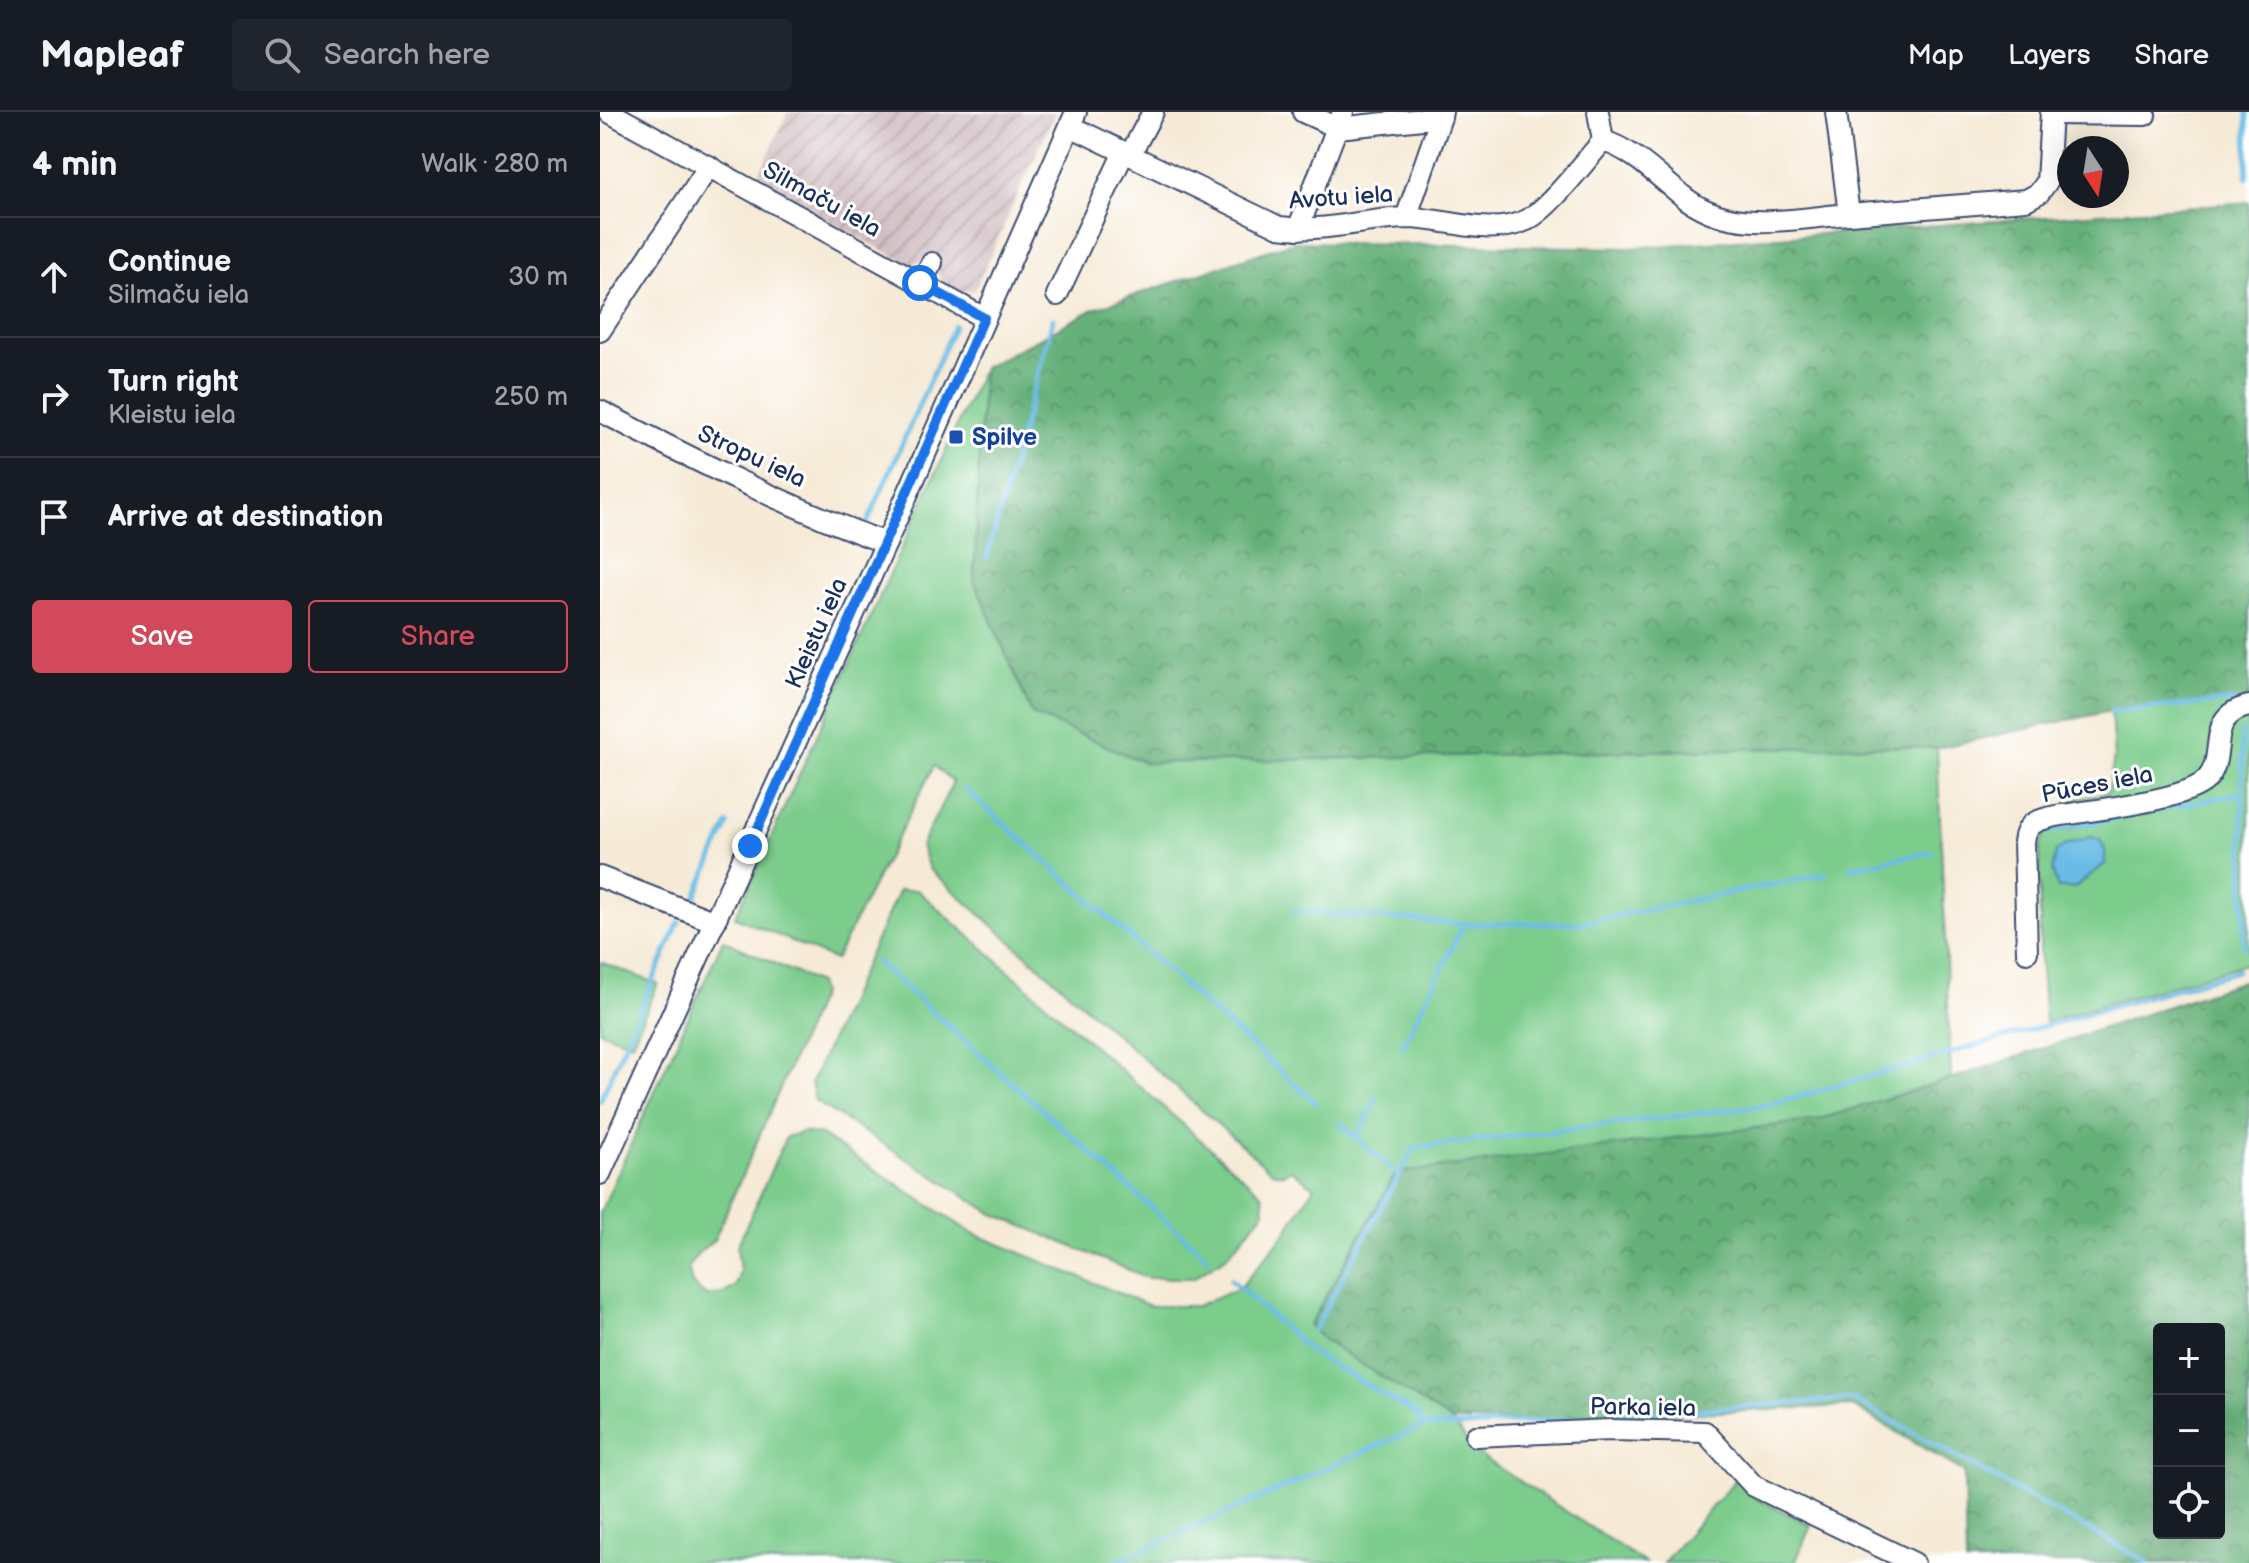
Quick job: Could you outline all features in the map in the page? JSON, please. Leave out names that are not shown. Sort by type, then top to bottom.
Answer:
[{"type":"street","name":"Silmaču iela","points":[[609,112],[640,119],[709,166],[984,318]]},
{"type":"street","points":[[1057,295],[1127,153],[1153,112]]},
{"type":"street","points":[[1303,112],[1340,120],[1441,115],[1406,218]]},
{"type":"street","points":[[1598,112],[1603,141],[1618,145],[1691,203],[1745,222],[2026,200],[2039,193],[2047,182],[2051,113],[2145,115]]},
{"type":"street","points":[[1836,112],[1849,214]]},
{"type":"street","name":"Avotu iela","points":[[1073,119],[1127,153],[1279,227],[1298,229],[1406,218],[1491,228],[1513,225],[1529,219],[1544,207],[1603,141]]},
{"type":"street","name":"Kleistu iela","points":[[600,1174],[886,543],[1073,119]]},
{"type":"street","points":[[1298,229],[1340,120]]},
{"type":"street","points":[[600,331],[709,166]]},
{"type":"street","points":[[920,283],[932,263]]},
{"type":"street","name":"Stropu iela","points":[[600,411],[720,470],[886,543]]},
{"type":"street","name":"Pūces iela","points":[[2027,952],[2024,842],[2029,826],[2051,817],[2170,796],[2197,786],[2207,780],[2212,771],[2221,724],[2236,709],[2249,706]]},
{"type":"street","points":[[600,877],[715,922]]},
{"type":"street","name":"Parka iela","points":[[1476,1436],[1610,1430],[1705,1432],[1754,1486],[1914,1563]]},
{"type":"shaded area","points":[[788,112],[1055,112],[975,290],[957,292],[942,283],[937,268],[927,259],[910,265],[756,181]]},
{"type":"green space","points":[[2249,202],[2249,700],[2111,711],[1937,748],[1865,746],[1146,763],[1032,714],[974,580],[983,368],[1094,309],[1293,242],[1630,248]]},
{"type":"green space","points":[[983,368],[974,580],[1032,714],[1146,763],[1865,746],[1937,748],[1951,1079],[1817,1120],[1325,1341],[1452,1421],[1475,1452],[1645,1563],[600,1563],[600,1213],[723,940],[818,983],[821,994],[714,1240],[700,1251],[688,1267],[692,1284],[706,1296],[723,1294],[736,1286],[740,1271],[737,1247],[786,1137],[803,1132],[821,1135],[972,1233],[1150,1306],[1197,1306],[1240,1288],[1284,1235],[1314,1187],[1291,1170],[1283,1174],[1272,1172],[929,869],[921,846],[953,782],[934,766],[835,960],[735,917]]},
{"type":"green space","points":[[2249,700],[2249,963],[2045,1022],[2040,954],[2040,846],[2045,833],[2073,829],[2067,801],[2108,792],[2114,757],[2111,711]]},
{"type":"green space","points":[[899,890],[917,890],[1263,1195],[1264,1213],[1226,1257],[1193,1278],[1148,1278],[994,1214],[815,1101],[811,1083]]},
{"type":"green space","points":[[600,962],[658,984],[632,1043],[600,1031]]},
{"type":"green space","points":[[2249,979],[2249,1563],[1966,1563],[1964,1472],[1852,1406],[1452,1421],[1325,1341],[1309,1326],[1396,1173],[1817,1120],[1951,1079]]},
{"type":"green space","points":[[1736,1479],[1757,1499],[1811,1525],[1795,1563],[1663,1563]]},
{"type":"water","points":[[2091,837],[2100,840],[2105,850],[2105,864],[2074,888],[2058,888],[2052,871],[2056,852],[2066,845]]},
{"type":"waterway","points":[[2247,112],[2247,178]]},
{"type":"waterway","points":[[987,557],[1053,319]]},
{"type":"waterway","points":[[865,528],[954,326]]},
{"type":"waterway","points":[[2111,711],[2236,701]]},
{"type":"waterway","points":[[2242,731],[2244,947]]},
{"type":"waterway","points":[[965,789],[1316,1103]]},
{"type":"waterway","points":[[2046,832],[2243,793]]},
{"type":"waterway","points":[[694,900],[728,824]]},
{"type":"waterway","points":[[1849,868],[1931,852]]},
{"type":"waterway","points":[[1402,1047],[1464,924],[1580,923],[1825,874]]},
{"type":"waterway","points":[[1294,911],[1464,924]]},
{"type":"waterway","points":[[600,1101],[679,922]]},
{"type":"waterway","points":[[877,962],[1209,1259]]},
{"type":"waterway","points":[[1314,1330],[1414,1148],[1769,1105],[2237,971]]},
{"type":"waterway","points":[[1377,1098],[1357,1138],[1399,1176]]},
{"type":"waterway","points":[[1341,1124],[1357,1138]]},
{"type":"waterway","points":[[1231,1280],[1314,1354],[1418,1415],[1422,1426]]},
{"type":"waterway","points":[[1113,1563],[1422,1426],[1469,1426],[1852,1399],[2149,1563]]},
{"type":"place","name":"Spilve","points":[[956,437]]},
{"type":"route","points":[[750,846],[984,318],[920,283]]}]
